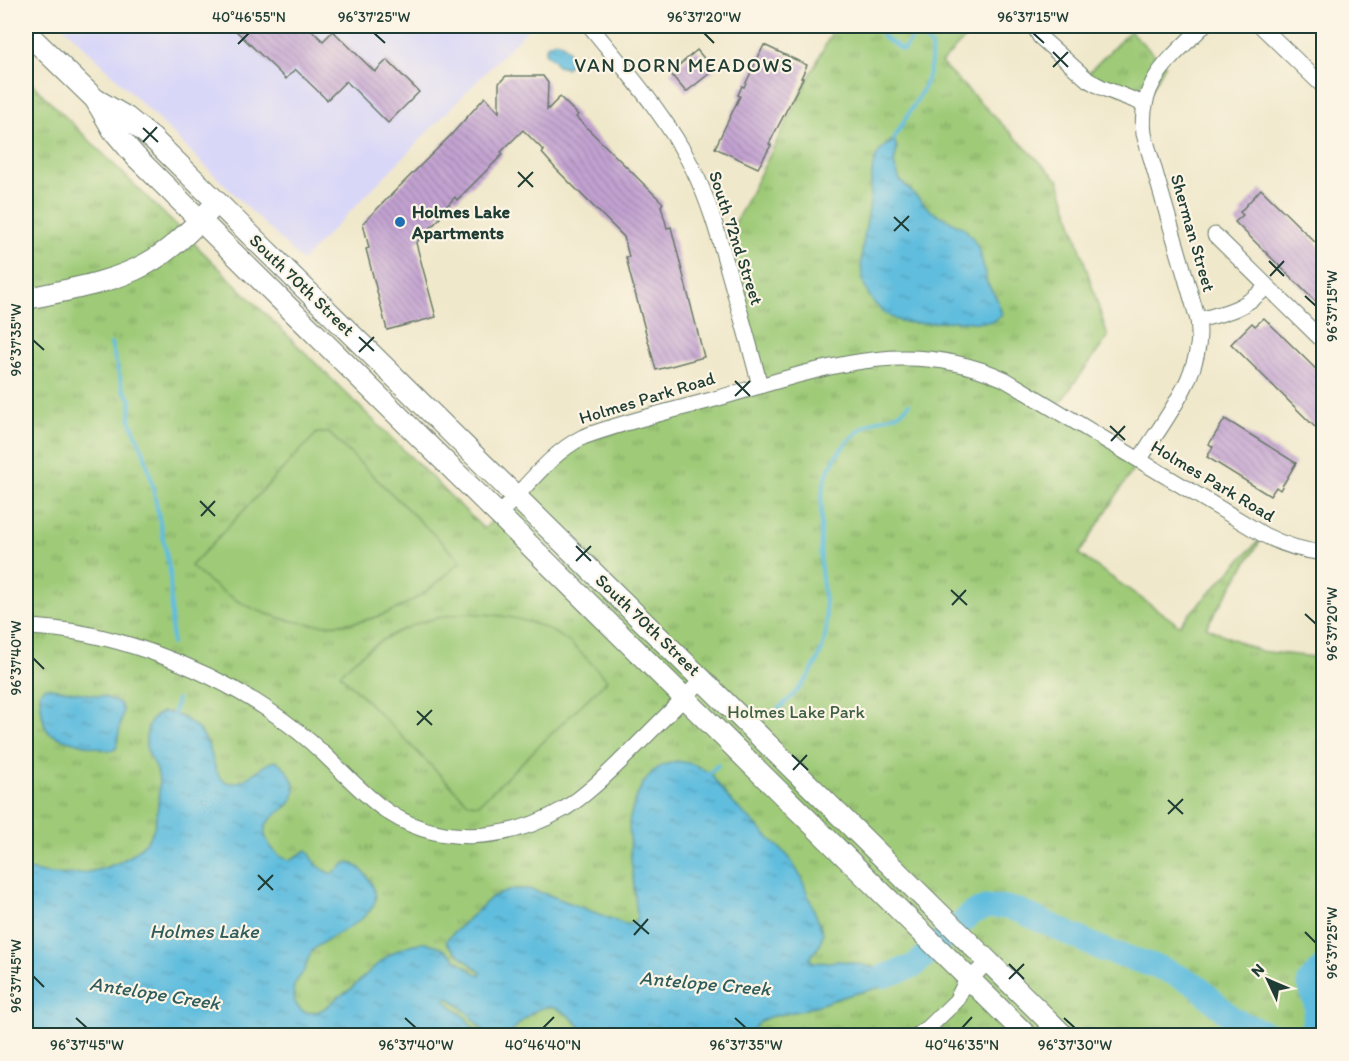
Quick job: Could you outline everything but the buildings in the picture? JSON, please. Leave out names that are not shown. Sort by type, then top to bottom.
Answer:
[{"type":"main road","name":"South 70th Street","points":[[26,32],[95,99],[139,126],[1064,1035]]},
{"type":"main road","name":"South 70th Street","points":[[95,99],[105,119],[122,142],[921,933],[1027,1035]]},
{"type":"main road","points":[[26,299],[135,270],[160,255],[217,202]]},
{"type":"street","name":"South 72nd Street","points":[[590,26],[651,100],[692,167],[707,200],[760,386]]},
{"type":"street","points":[[1034,26],[1040,37],[1088,80],[1144,104]]},
{"type":"street","name":"Sherman Street","points":[[1140,459],[1191,376],[1200,345],[1198,320],[1144,134],[1142,118],[1144,104],[1147,91],[1159,71],[1203,26]]},
{"type":"street","points":[[1261,26],[1323,87]]},
{"type":"street","points":[[1215,236],[1323,342]]},
{"type":"street","points":[[1198,320],[1238,309],[1267,287]]},
{"type":"street","name":"Holmes Park Road","points":[[498,515],[558,454],[583,437],[852,362],[880,357],[908,356],[968,365],[1004,379],[1140,459],[1264,536],[1283,545],[1323,553]]},
{"type":"street","points":[[26,627],[38,627],[98,638],[152,652],[205,674],[267,709],[291,726],[382,808],[402,820],[425,829],[464,837],[493,835],[524,828],[572,803],[601,780],[703,679]]},
{"type":"street","points":[[916,1035],[927,1029],[956,1001],[969,980],[988,961]]},
{"type":"street","points":[[956,1001],[969,998],[989,999]]},
{"type":"shaded area","points":[[63,26],[531,26],[302,261]]},
{"type":"green space","name":"Holmes Lake Park","points":[[835,26],[977,26],[941,63],[1059,181],[1108,337],[1056,408],[1140,459],[1079,554],[1179,625],[1264,535],[1206,627],[1259,651],[1323,658],[1323,1035],[26,1035],[26,78],[484,529],[564,449],[760,386],[722,249]]},
{"type":"green space","points":[[1130,31],[1165,65],[1144,104],[1084,77]]},
{"type":"green space","points":[[317,433],[329,433],[461,561],[424,593],[389,612],[359,621],[329,625],[300,622],[270,615],[242,603],[216,587],[191,566]]},
{"type":"green space","points":[[468,613],[519,619],[544,627],[572,644],[607,680],[479,804],[468,803],[340,674],[368,650],[398,631],[431,619]]},
{"type":"water","points":[[555,41],[565,46],[570,55],[572,62],[566,68],[557,66],[554,60],[545,53],[547,45]]},
{"type":"water","points":[[894,139],[897,148],[894,164],[900,180],[931,211],[964,228],[980,251],[987,283],[997,299],[1002,314],[993,321],[904,322],[886,314],[869,295],[864,284],[861,259],[873,168],[878,154]]},
{"type":"water","points":[[45,687],[105,697],[120,703],[123,711],[116,749],[109,751],[51,734],[45,726],[42,711],[40,692]]},
{"type":"water","name":"Holmes Lake","points":[[163,712],[189,721],[204,736],[215,767],[226,782],[244,780],[271,762],[277,761],[286,770],[295,788],[292,800],[265,827],[266,839],[279,856],[290,860],[307,850],[317,865],[329,873],[333,873],[346,863],[352,864],[367,876],[373,887],[376,899],[366,915],[321,944],[310,955],[293,992],[296,1003],[302,1011],[313,1013],[324,1008],[384,959],[411,945],[430,943],[438,946],[480,975],[480,972],[446,942],[492,897],[514,889],[528,889],[549,895],[625,924],[634,924],[637,916],[629,822],[634,803],[642,785],[653,771],[677,761],[693,764],[710,773],[729,799],[789,857],[801,877],[823,933],[820,945],[810,958],[811,961],[822,963],[845,961],[882,968],[906,964],[914,966],[913,971],[901,982],[803,1010],[769,1017],[761,1021],[747,1035],[588,1035],[568,1015],[553,1007],[545,1007],[531,1014],[509,1035],[487,1035],[468,1013],[448,997],[445,1000],[465,1017],[478,1035],[26,1035],[26,869],[59,874],[94,871],[127,858],[140,848],[153,831],[159,794],[158,773],[146,746],[147,732],[152,720]]},
{"type":"waterway","points":[[879,26],[884,38],[903,50],[914,36],[920,34],[931,46],[931,60],[925,84],[894,139]]},
{"type":"waterway","points":[[111,344],[123,389],[131,400],[130,420],[144,453],[151,478],[170,572],[172,644]]},
{"type":"waterway","points":[[767,717],[804,683],[822,650],[826,630],[826,613],[821,564],[821,509],[823,488],[830,467],[844,446],[863,428],[899,413],[909,404]]},
{"type":"waterway","points":[[174,713],[177,699]]},
{"type":"waterway","points":[[710,773],[718,765]]},
{"type":"waterway","name":"Antelope Creek","points":[[884,976],[914,966],[972,913],[987,907],[1003,907],[1020,911],[1104,950],[1161,968],[1195,984],[1233,1019],[1273,1036]]},
{"type":"waterway","name":"Antelope Creek","points":[[1310,1036],[1317,1009],[1309,982],[1324,966]]},
{"type":"place","name":"Holmes Lake Apartments","points":[[400,222]]},
{"type":"district","name":"VAN DORN MEADOWS","points":[[684,65]]}]
